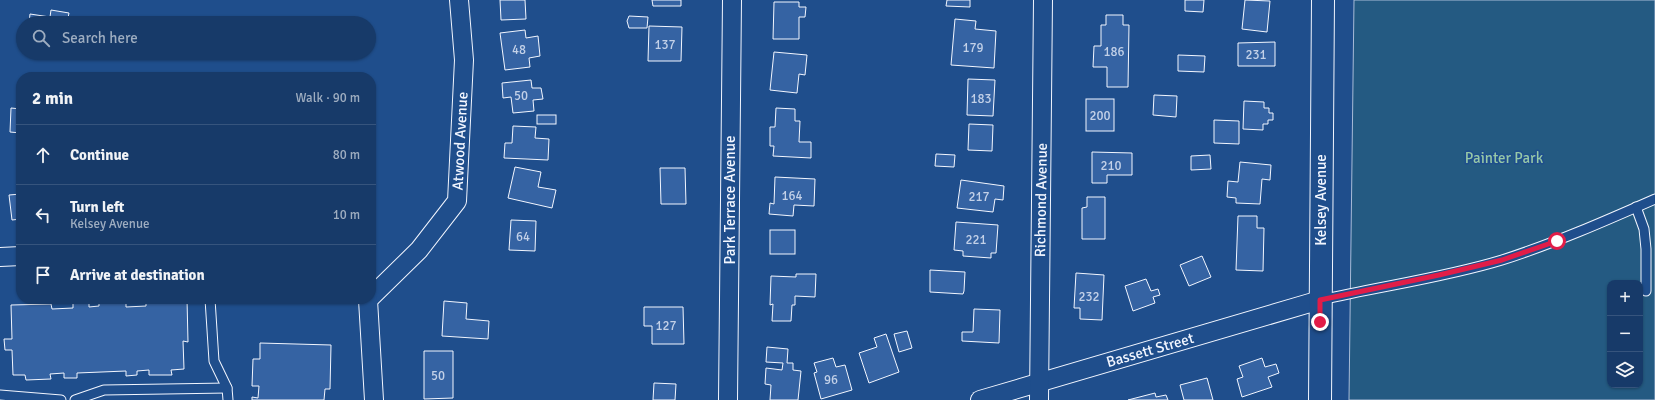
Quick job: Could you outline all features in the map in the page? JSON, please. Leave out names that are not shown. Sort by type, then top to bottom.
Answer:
[{"type":"street","name":"Atwood Avenue","points":[[376,292],[419,250],[457,201],[464,60],[459,0]]},
{"type":"street","name":"Park Terrace Avenue","points":[[728,400],[732,0]]},
{"type":"street","name":"Richmond Avenue","points":[[1039,391],[1043,0]]},
{"type":"street","name":"Kelsey Avenue","points":[[1320,400],[1323,0]]},
{"type":"street","points":[[0,257],[16,256]]},
{"type":"street","name":"Bassett Street","points":[[980,400],[1039,391],[1320,300]]},
{"type":"street","points":[[369,304],[374,400]]},
{"type":"lane","points":[[1320,300],[1502,260],[1557,241],[1655,199]]},
{"type":"lane","points":[[1636,207],[1644,236],[1646,291]]},
{"type":"lane","points":[[210,304],[214,361],[227,388],[228,400]]},
{"type":"lane","points":[[75,400],[104,390],[227,388]]},
{"type":"lane","points":[[0,395],[60,400]]},
{"type":"green space","name":"Painter Park","points":[[1354,0],[1655,0],[1655,400],[1349,400]]},
{"type":"building","points":[[500,0],[525,0],[526,19],[501,20]]},
{"type":"building","points":[[652,0],[681,0],[681,6],[653,6]]},
{"type":"building","points":[[947,0],[970,0],[970,7],[946,6]]},
{"type":"building","points":[[1185,0],[1204,0],[1203,12],[1185,11]]},
{"type":"building","points":[[1245,0],[1270,1],[1267,32],[1242,29]]},
{"type":"building","points":[[774,2],[799,2],[799,7],[806,7],[805,17],[799,17],[799,39],[773,39]]},
{"type":"building","points":[[51,10],[69,13],[68,16],[50,16]]},
{"type":"building","points":[[30,14],[43,16],[30,16]]},
{"type":"building","points":[[1106,15],[1123,15],[1123,25],[1129,25],[1128,87],[1107,87],[1107,67],[1093,67],[1094,46],[1101,46],[1101,25],[1106,25]]},
{"type":"building","points":[[629,16],[648,17],[647,28],[629,28],[627,21]]},
{"type":"building","points":[[955,19],[976,21],[975,29],[996,31],[994,68],[951,65]]},
{"type":"building","points":[[649,26],[682,27],[681,61],[648,61]]},
{"type":"building","points":[[525,30],[526,38],[538,36],[540,56],[529,58],[530,67],[505,70],[500,33]]},
{"type":"building","points":[[1275,42],[1275,66],[1238,66],[1238,43]]},
{"type":"building","points":[[774,52],[807,55],[805,75],[799,74],[797,93],[770,90]]},
{"type":"building","points":[[1178,55],[1205,56],[1204,72],[1178,71]]},
{"type":"building","points":[[968,79],[995,80],[993,116],[967,115]]},
{"type":"building","points":[[531,80],[532,88],[541,88],[543,99],[533,100],[534,111],[513,113],[511,97],[503,98],[502,83]]},
{"type":"building","points":[[1154,95],[1177,96],[1176,117],[1153,115]]},
{"type":"building","points":[[1086,99],[1114,99],[1114,131],[1086,131]]},
{"type":"building","points":[[1244,101],[1264,102],[1264,108],[1269,108],[1269,113],[1273,113],[1273,120],[1268,120],[1268,124],[1263,124],[1263,130],[1243,129]]},
{"type":"building","points":[[11,108],[16,108],[16,133],[10,132]]},
{"type":"building","points":[[776,108],[795,109],[795,121],[800,121],[799,142],[811,142],[811,158],[773,156],[774,146],[770,146],[770,127],[775,127]]},
{"type":"building","points":[[537,115],[556,115],[556,124],[537,124]]},
{"type":"building","points":[[1214,120],[1239,121],[1239,144],[1214,143]]},
{"type":"building","points":[[969,124],[993,125],[992,151],[968,150]]},
{"type":"building","points":[[513,126],[536,127],[535,138],[549,139],[548,160],[504,158],[505,143],[512,143]]},
{"type":"building","points":[[1092,152],[1132,153],[1132,175],[1107,175],[1107,183],[1092,183]]},
{"type":"building","points":[[936,154],[955,155],[954,167],[935,166]]},
{"type":"building","points":[[1210,155],[1211,169],[1191,170],[1191,156]]},
{"type":"building","points":[[1240,162],[1271,165],[1270,180],[1262,179],[1260,204],[1236,203],[1236,198],[1227,197],[1228,181],[1238,182]]},
{"type":"building","points":[[515,167],[541,172],[538,187],[556,190],[552,208],[508,198]]},
{"type":"building","points":[[660,168],[685,168],[686,204],[661,204]]},
{"type":"building","points":[[775,177],[815,179],[814,206],[794,205],[793,216],[769,214],[770,203],[774,204]]},
{"type":"building","points":[[961,180],[1004,186],[1003,200],[995,199],[993,212],[957,208]]},
{"type":"building","points":[[16,194],[16,220],[12,220],[9,195]]},
{"type":"building","points":[[1087,197],[1105,197],[1105,239],[1082,239],[1082,208],[1087,207]]},
{"type":"building","points":[[1238,216],[1257,216],[1257,228],[1264,228],[1263,271],[1236,270]]},
{"type":"building","points":[[511,220],[536,221],[535,251],[509,250]]},
{"type":"building","points":[[956,222],[998,225],[996,253],[991,253],[991,258],[963,256],[963,251],[954,250]]},
{"type":"building","points":[[770,230],[795,230],[795,254],[770,254]]},
{"type":"building","points":[[1202,256],[1211,277],[1189,286],[1180,265]]},
{"type":"building","points":[[930,270],[965,272],[963,294],[930,292]]},
{"type":"building","points":[[1076,273],[1104,275],[1102,320],[1080,319],[1080,308],[1074,308]]},
{"type":"building","points":[[796,274],[816,274],[815,297],[795,296],[795,305],[792,305],[791,321],[772,321],[773,304],[770,305],[771,276],[796,277]]},
{"type":"building","points":[[1146,279],[1151,291],[1158,289],[1160,295],[1153,297],[1155,303],[1133,311],[1125,286]]},
{"type":"building","points":[[444,301],[467,303],[466,319],[489,321],[488,339],[442,336]]},
{"type":"building","points":[[51,304],[52,309],[73,308],[73,304],[89,304],[89,307],[99,306],[99,304],[126,304],[126,307],[146,306],[146,304],[187,304],[188,342],[183,341],[184,369],[171,370],[172,375],[149,375],[149,370],[137,371],[137,375],[126,376],[126,371],[77,373],[77,378],[64,378],[64,373],[50,374],[51,379],[26,380],[25,375],[13,375],[12,350],[5,350],[4,339],[12,339],[11,305]]},
{"type":"building","points":[[644,307],[683,307],[684,344],[652,344],[652,326],[644,326]]},
{"type":"building","points":[[974,309],[1000,310],[999,343],[962,341],[962,332],[973,332]]},
{"type":"building","points":[[907,331],[912,348],[899,352],[894,334]]},
{"type":"building","points":[[886,334],[899,372],[869,383],[859,353],[877,347],[874,338]]},
{"type":"building","points":[[260,343],[331,345],[330,389],[325,389],[324,400],[252,400],[252,397],[258,398],[259,386],[252,386],[253,359],[260,359]]},
{"type":"building","points":[[767,347],[788,349],[787,363],[793,363],[793,370],[801,371],[798,400],[770,400],[771,385],[765,384],[766,368],[782,370],[783,363],[766,362]]},
{"type":"building","points":[[424,351],[453,351],[453,398],[424,399]]},
{"type":"building","points":[[833,358],[836,367],[845,365],[852,390],[821,399],[814,373],[817,372],[814,363]]},
{"type":"building","points":[[1262,358],[1265,367],[1276,364],[1279,373],[1268,377],[1272,387],[1242,397],[1237,379],[1243,377],[1239,366]]},
{"type":"building","points":[[1207,378],[1213,400],[1184,400],[1180,385]]},
{"type":"building","points":[[654,383],[676,384],[675,400],[653,400]]},
{"type":"building","points":[[1155,393],[1156,397],[1166,395],[1168,400],[1128,400]]},
{"type":"route","points":[[1320,322],[1320,300],[1502,260],[1557,241]]}]
